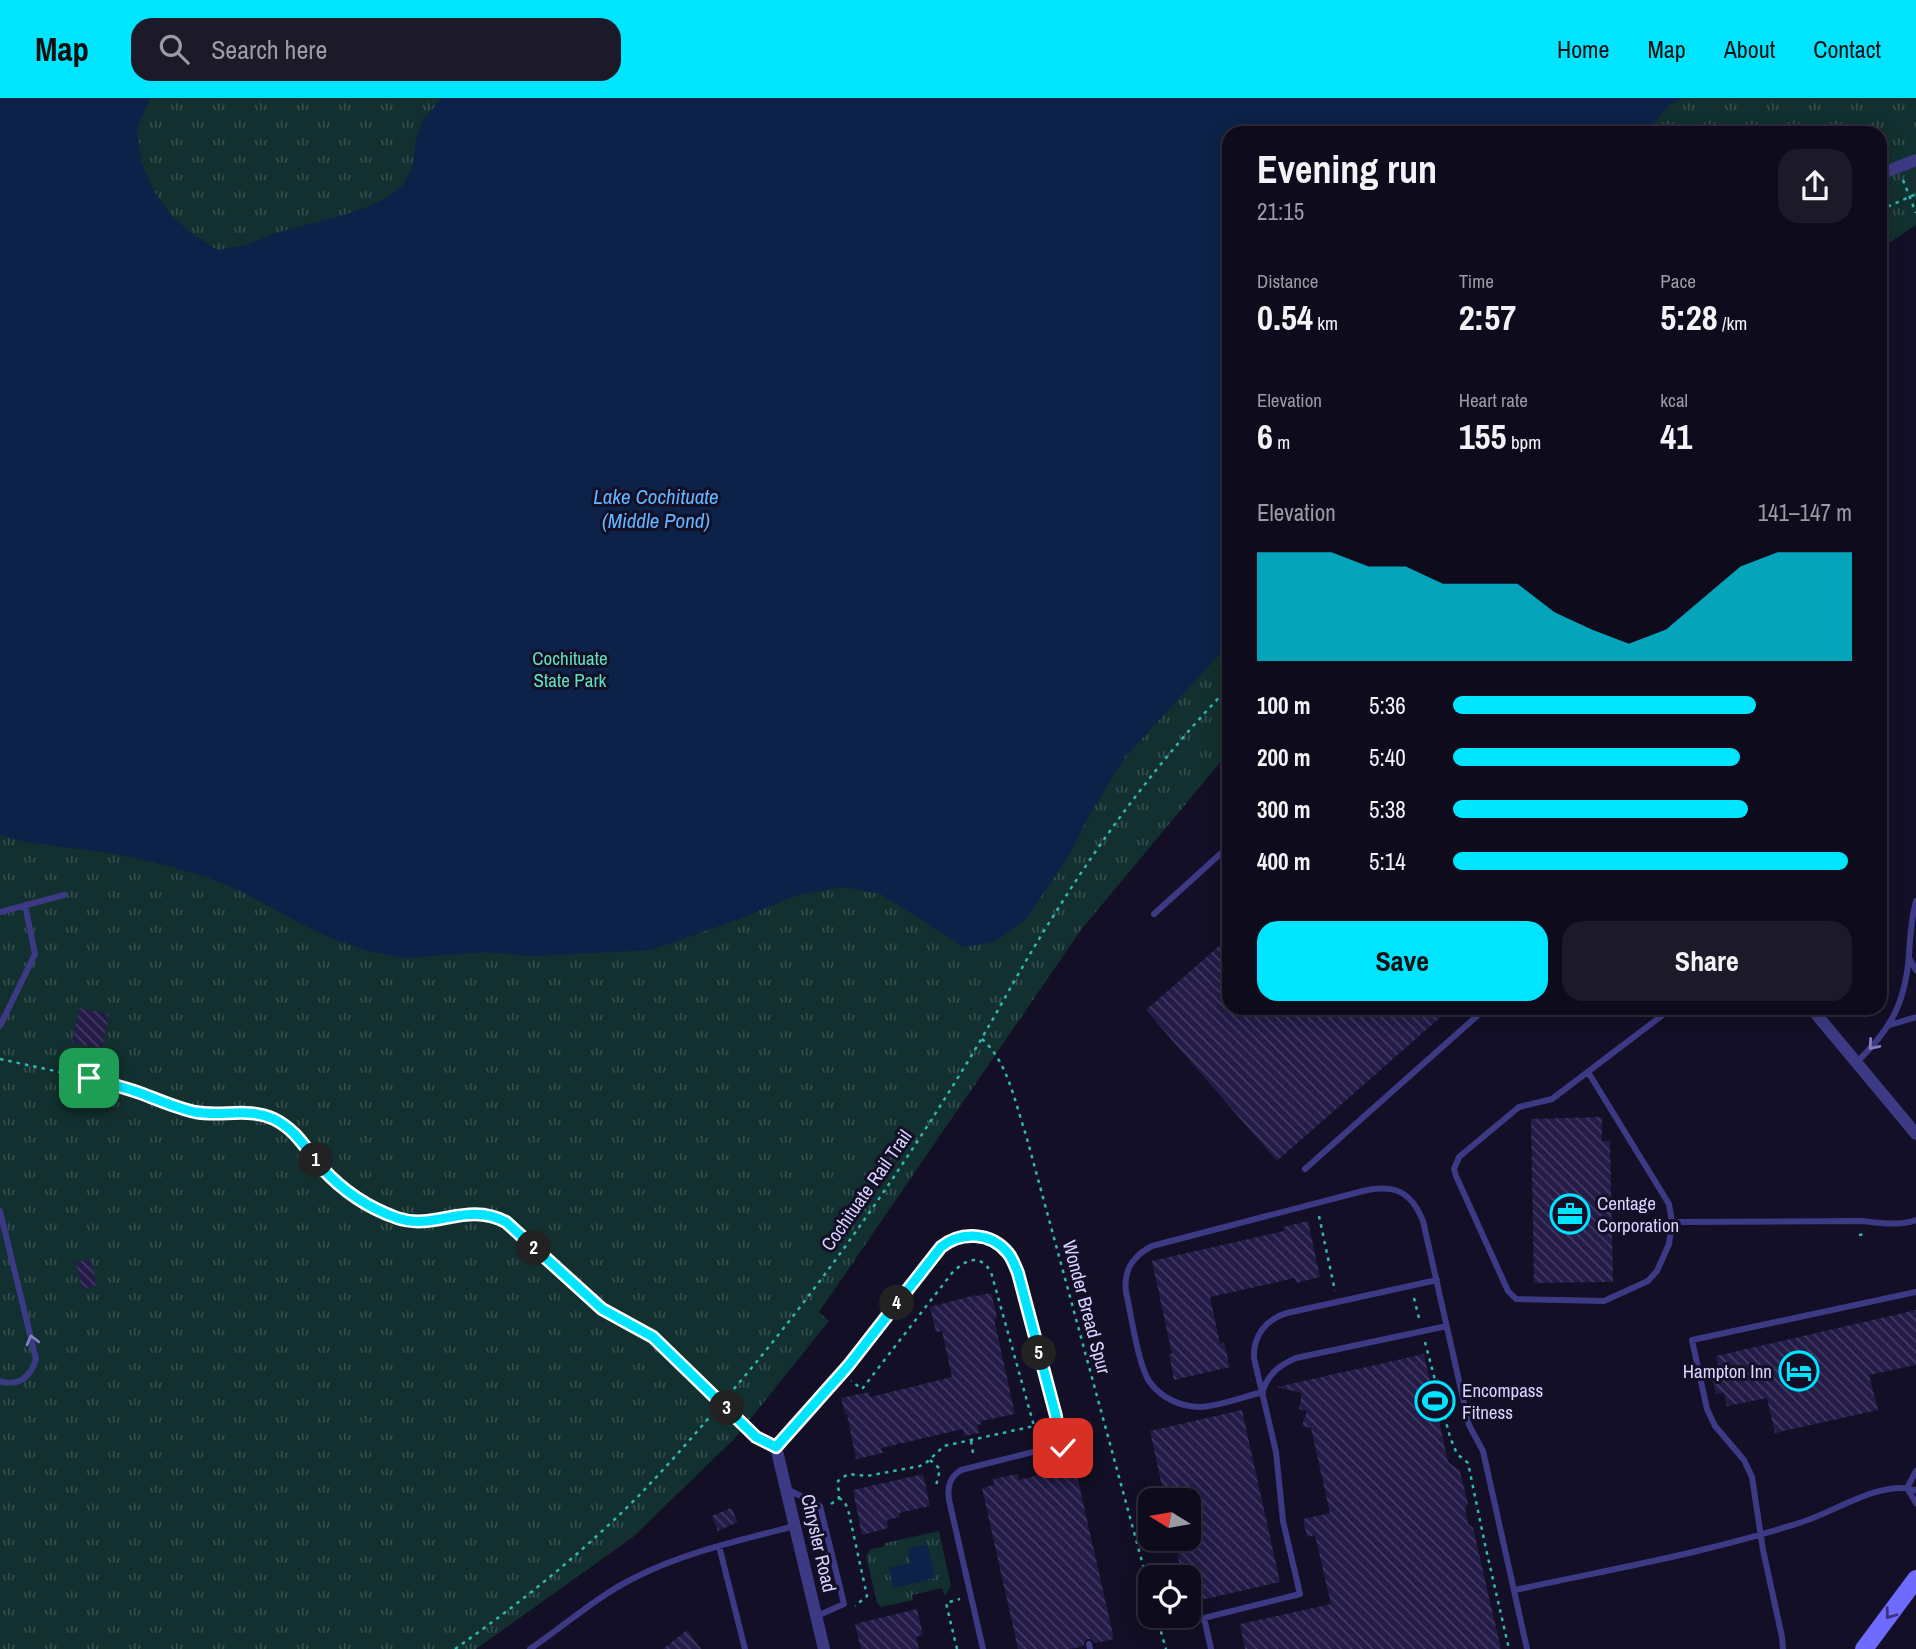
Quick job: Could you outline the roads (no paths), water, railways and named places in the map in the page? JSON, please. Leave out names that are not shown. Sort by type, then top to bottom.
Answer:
[{"type":"main road","points":[[1864,1649],[1914,1580]]},
{"type":"street","points":[[1887,171],[1916,160]]},
{"type":"street","points":[[1817,1015],[1916,1134]]},
{"type":"street","name":"Chrysler Road","points":[[776,1447],[824,1649]]},
{"type":"lane","points":[[1154,914],[1222,852]]},
{"type":"lane","points":[[0,912],[64,895]]},
{"type":"lane","points":[[1916,901],[1910,922],[1912,957],[1916,970]]},
{"type":"lane","points":[[0,1026],[35,954],[25,905]]},
{"type":"lane","points":[[1856,1063],[1872,1048],[1888,1026],[1903,993],[1912,957]]},
{"type":"lane","points":[[1305,1169],[1478,1015]]},
{"type":"lane","points":[[1588,1072],[1665,1196],[1672,1212],[1669,1244],[1653,1276],[1611,1299],[1522,1301],[1508,1291],[1455,1176],[1456,1162],[1513,1111],[1524,1105],[1552,1099],[1663,1015]]},
{"type":"lane","points":[[1888,1026],[1916,1017]]},
{"type":"lane","points":[[1447,1326],[1296,1358],[1276,1368],[1262,1392],[1202,1407],[1181,1405],[1163,1395],[1149,1381],[1142,1364],[1125,1282],[1136,1256],[1152,1246],[1375,1188],[1387,1188],[1407,1195],[1423,1221],[1437,1280],[1469,1425],[1483,1451],[1528,1649]]},
{"type":"lane","points":[[0,1211],[36,1359],[34,1368],[22,1381],[0,1381]]},
{"type":"lane","points":[[1672,1222],[1908,1223],[1916,1220]]},
{"type":"lane","points":[[776,1447],[848,1366],[937,1252],[950,1241],[965,1236],[982,1237],[998,1244],[1008,1253],[1015,1265],[1058,1432],[1055,1441],[1045,1450],[961,1470],[955,1474],[948,1486],[983,1649]]},
{"type":"lane","points":[[1211,1649],[1204,1618],[1300,1594],[1283,1521],[1276,1452],[1254,1348],[1257,1338],[1269,1322],[1287,1313],[1437,1280]]},
{"type":"lane","points":[[1783,1649],[1760,1536],[1752,1477],[1744,1460],[1707,1409],[1692,1340],[1916,1292]]},
{"type":"lane","points":[[1055,1441],[1063,1448],[1068,1468]]},
{"type":"lane","points":[[1907,1488],[1916,1471]]},
{"type":"lane","points":[[1907,1488],[1916,1503]]},
{"type":"lane","points":[[787,1489],[820,1506],[844,1604],[817,1616]]},
{"type":"lane","points":[[1515,1590],[1760,1536],[1807,1521],[1869,1495],[1888,1490],[1916,1490]]},
{"type":"lane","points":[[530,1649],[621,1585],[642,1574],[719,1546],[796,1526]]},
{"type":"lane","points":[[719,1546],[746,1649]]},
{"type":"water","name":"Lake Cochituate (Middle Pond)","points":[[0,98],[150,98],[137,128],[141,161],[152,188],[172,217],[218,250],[246,245],[279,232],[365,208],[385,199],[404,184],[413,165],[416,139],[423,120],[442,98],[1682,98],[1669,105],[1651,126],[1222,126],[1222,652],[1124,758],[1068,857],[1026,919],[994,942],[964,947],[881,894],[844,887],[797,895],[742,918],[651,950],[531,956],[485,952],[404,958],[341,942],[241,891],[170,866],[116,854],[26,842],[0,835]]},
{"type":"water","points":[[925,1545],[928,1547],[935,1578],[893,1588],[889,1568],[911,1563],[908,1551]]},
{"type":"place","name":"Centage Corporation","points":[[1570,1214]]},
{"type":"place","name":"Hampton Inn","points":[[1799,1371]]},
{"type":"place","name":"Encompass Fitness","points":[[1435,1401]]},
{"type":"park label","name":"Cochituate State Park","points":[[570,669]]}]
